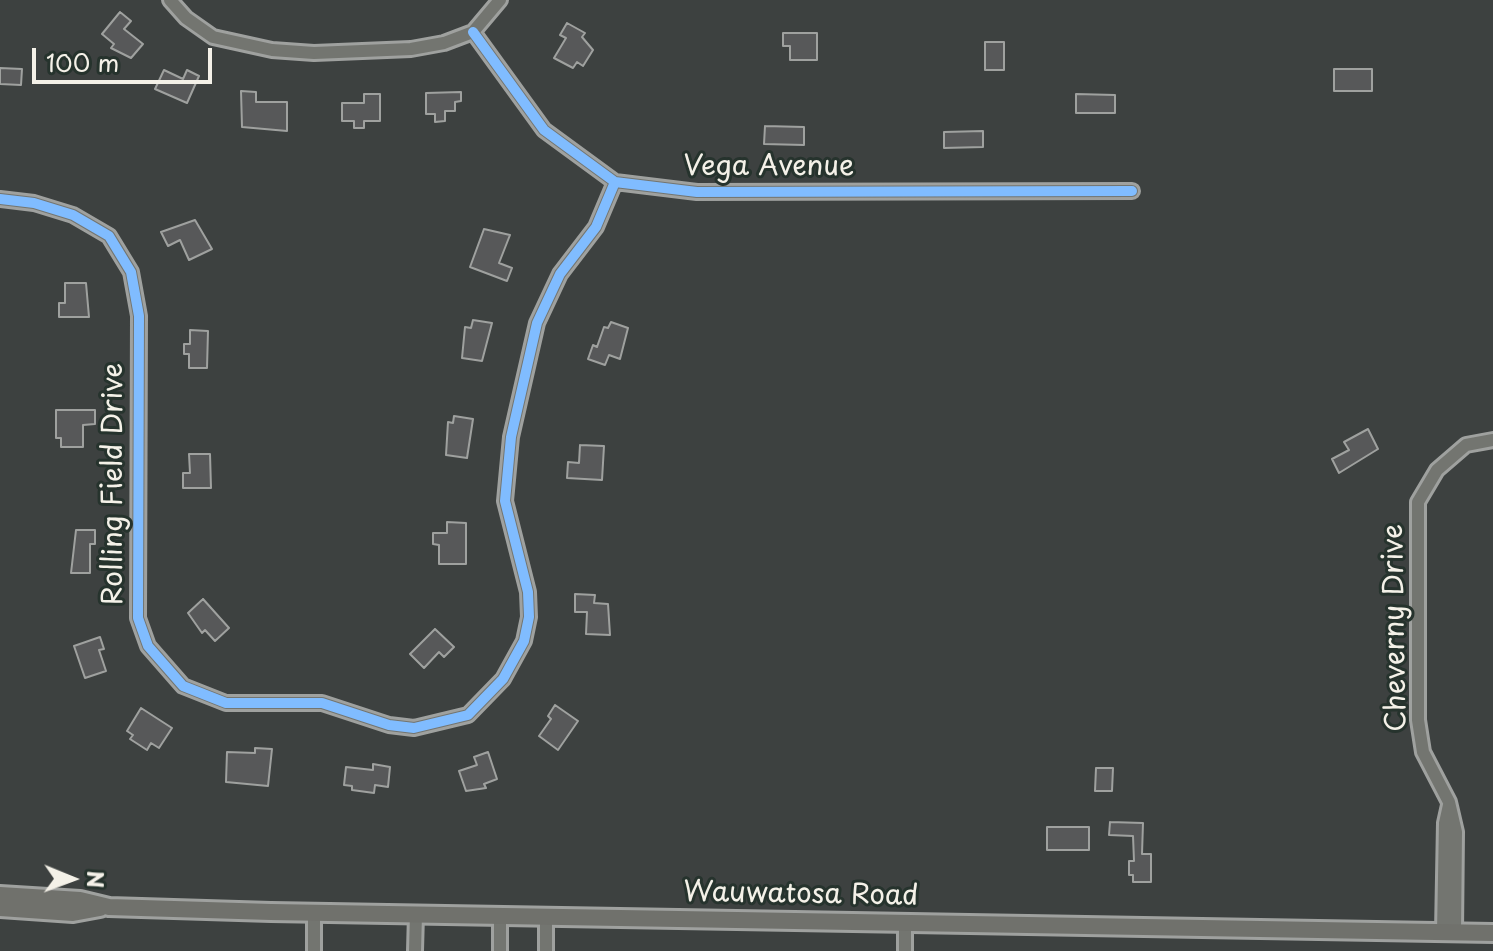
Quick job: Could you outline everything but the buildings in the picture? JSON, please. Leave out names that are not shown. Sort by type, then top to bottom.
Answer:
[{"type":"main road","name":"Wauwatosa Road","points":[[0,895],[80,900],[109,907]]},
{"type":"main road","name":"Wauwatosa Road","points":[[0,908],[73,913],[109,907],[1493,933]]},
{"type":"street","points":[[170,0],[186,18],[213,37],[272,50],[314,53],[411,49],[444,43],[473,32],[500,0]]},
{"type":"street","name":"Vega Avenue","points":[[473,32],[544,130],[615,182],[697,192],[1132,191]]},
{"type":"street","name":"Rolling Field Drive","points":[[0,199],[34,203],[73,215],[109,236],[131,272],[139,316],[138,618],[148,646],[183,686],[226,703],[322,703],[389,725],[414,728],[468,715],[503,679],[524,641],[529,617],[528,592],[505,501],[511,437],[537,323],[560,274],[596,227],[615,182]]},
{"type":"street","name":"Cheverny Drive","points":[[1449,932],[1456,832],[1449,802],[1423,752],[1418,720],[1418,502],[1437,470],[1466,445],[1493,440]]},
{"type":"street","points":[[314,913],[314,951]]},
{"type":"street","points":[[415,951],[416,914]]},
{"type":"street","points":[[500,916],[500,951]]},
{"type":"street","points":[[546,917],[546,951]]},
{"type":"street","points":[[905,923],[905,951]]},
{"type":"cycle path","points":[[473,32],[544,130],[615,182],[697,192],[1132,191]]},
{"type":"cycle path","points":[[0,199],[34,203],[73,215],[109,236],[131,272],[139,316],[138,618],[148,646],[183,686],[226,703],[322,703],[389,725],[414,728],[468,715],[503,679],[524,641],[529,617],[528,592],[505,501],[511,437],[537,323],[560,274],[596,227],[615,182]]}]
